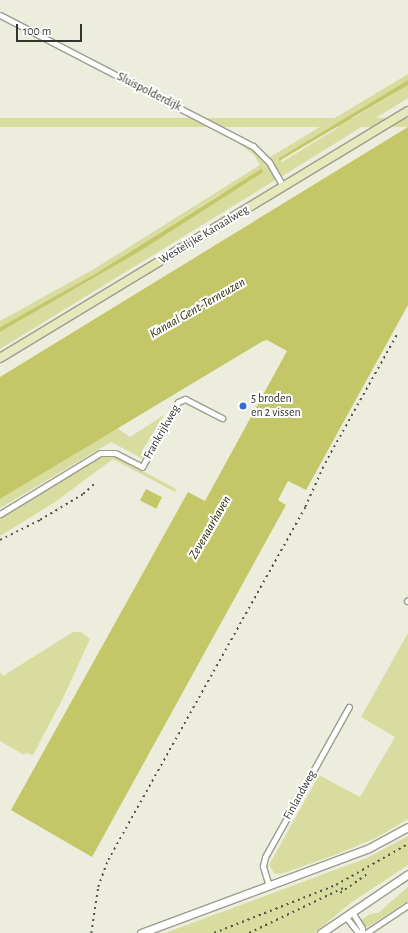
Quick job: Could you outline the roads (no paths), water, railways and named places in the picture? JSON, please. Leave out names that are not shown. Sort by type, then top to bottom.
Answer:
[{"type":"main road","name":"Westelijke Kanaalweg","points":[[0,358],[408,111]]},
{"type":"street","name":"Sluispolderdijk","points":[[0,14],[253,146],[269,162],[283,186]]},
{"type":"street","name":"Frankrijkweg","points":[[0,514],[100,453],[115,453],[142,467],[178,402],[185,399],[222,418]]},
{"type":"street","name":"Finlandweg","points":[[269,886],[263,866],[265,857],[349,707]]},
{"type":"street","points":[[141,933],[369,848],[408,827]]},
{"type":"street","points":[[321,933],[408,874]]},
{"type":"street","points":[[366,933],[408,905]]},
{"type":"street","points":[[352,912],[362,928],[362,933]]},
{"type":"street","points":[[345,916],[359,933]]},
{"type":"water","points":[[408,80],[408,85],[279,161],[279,158]]},
{"type":"water","points":[[408,127],[408,305],[306,490],[288,481],[278,500],[286,505],[92,857],[11,810],[188,492],[205,501],[287,351],[267,340],[263,341],[0,499],[0,377]]},
{"type":"water","points":[[261,169],[263,170],[262,173],[142,250],[0,332],[0,327],[95,274]]},
{"type":"water","points":[[146,489],[162,497],[156,509],[140,501]]},
{"type":"railway","points":[[91,933],[98,887],[108,860],[305,507],[325,463],[397,334]]},
{"type":"railway","points":[[0,540],[40,520],[83,494],[94,484]]},
{"type":"railway","points":[[214,933],[336,885],[408,844]]},
{"type":"railway","points":[[340,893],[366,875]]},
{"type":"railway","points":[[249,933],[343,888]]},
{"type":"place","name":"5 broden en 2 vissen","points":[[243,406]]},
{"type":"water label","name":"Kanaal Gent-Terneuzen","points":[[198,309]]},
{"type":"water label","name":"Zevenaarhaven","points":[[211,528]]}]
